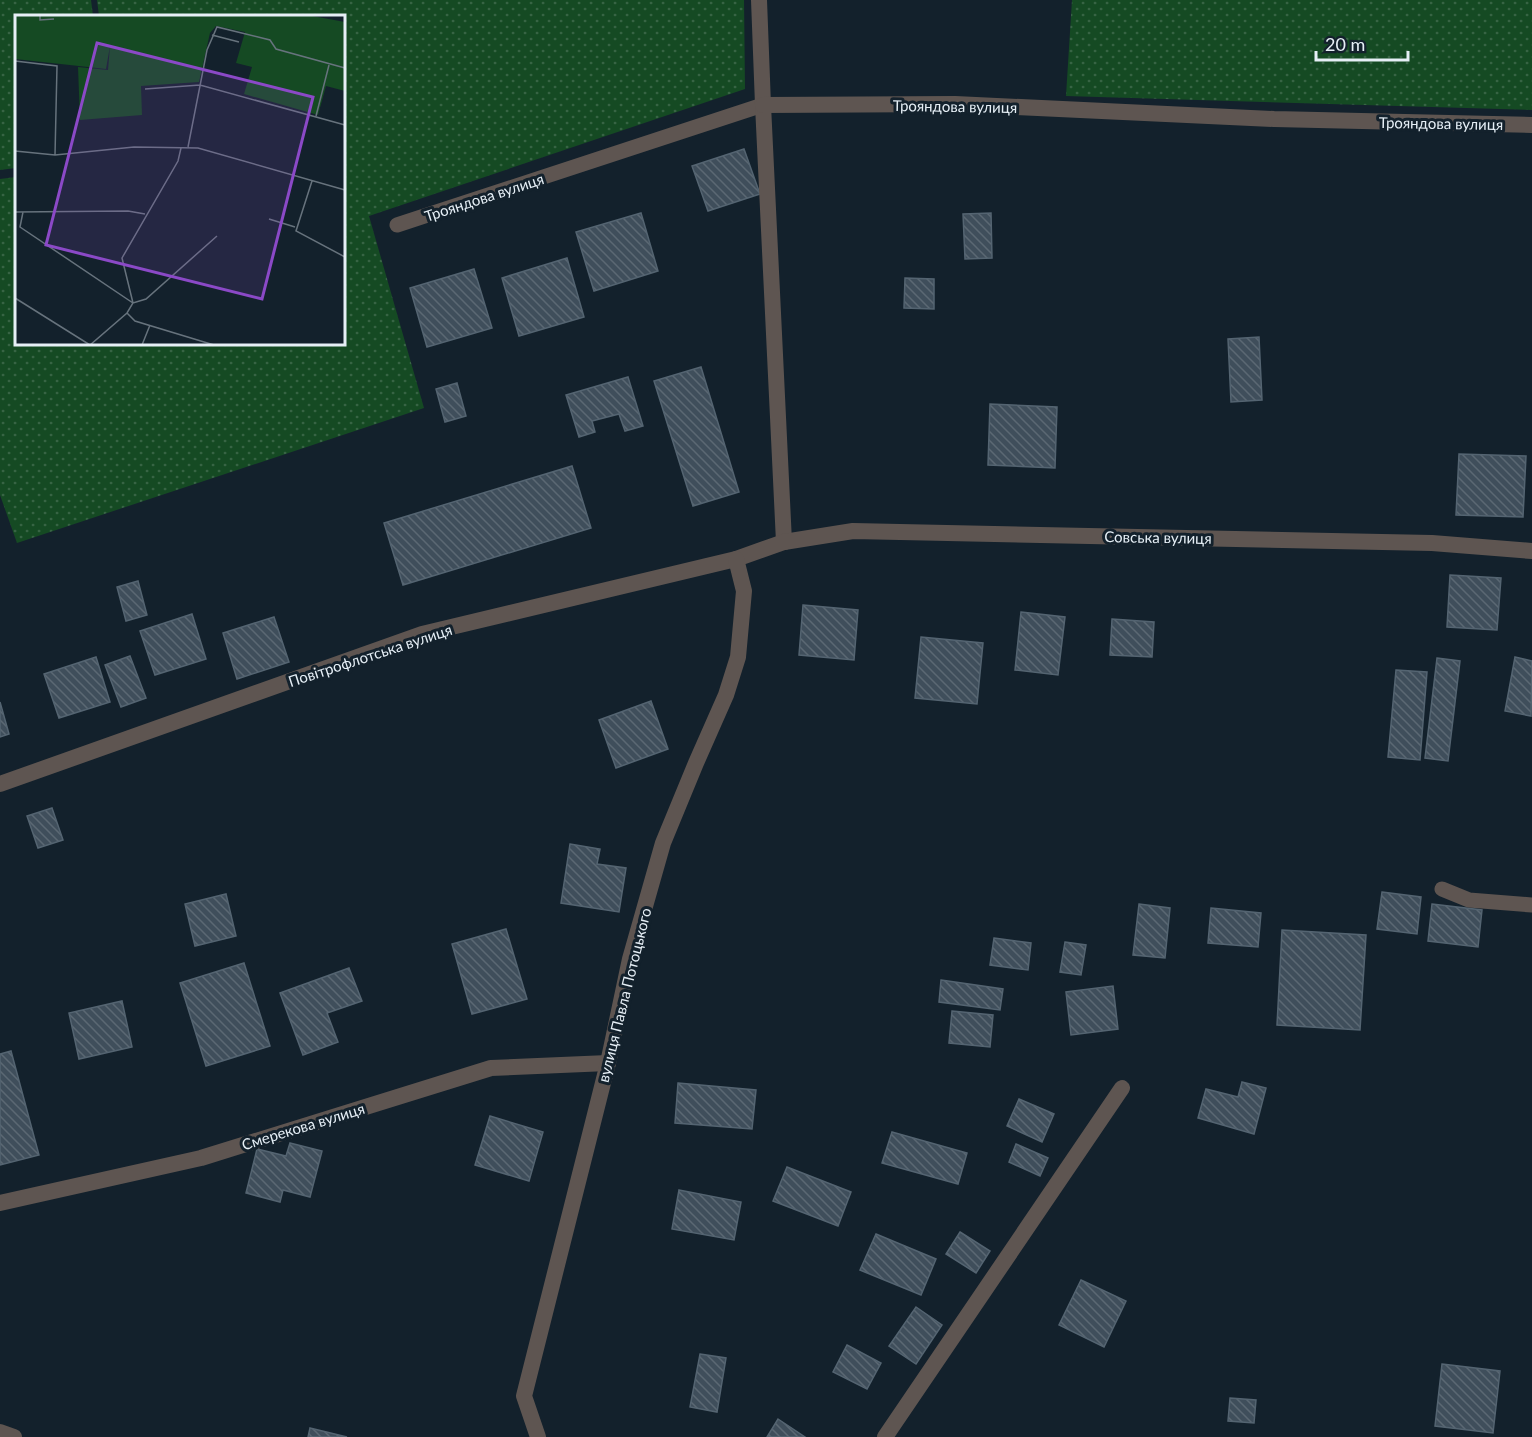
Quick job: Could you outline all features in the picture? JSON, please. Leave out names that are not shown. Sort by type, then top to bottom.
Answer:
[{"type":"street","points":[[759,0],[784,542]]},
{"type":"street","name":"Трояндова вулиця","points":[[763,105],[955,104],[1274,119],[1532,124]]},
{"type":"street","name":"Совська вулиця","points":[[784,542],[853,531],[1432,543],[1532,551]]},
{"type":"street","name":"Повітрофлотська вулиця","points":[[0,784],[422,634],[736,559],[784,542]]},
{"type":"street","name":"вулиця Павла Потоцького","points":[[538,1437],[524,1396],[608,1063],[630,959],[663,843],[726,695],[738,657],[744,591],[736,559]]},
{"type":"street","name":"Смерекова вулиця","points":[[0,1203],[201,1158],[491,1068],[608,1063]]},
{"type":"street","points":[[885,1437],[1122,1088]]},
{"type":"street","points":[[0,1432],[15,1437]]},
{"type":"lane","name":"Трояндова вулиця","points":[[397,225],[763,105]]},
{"type":"lane","points":[[1442,889],[1469,900],[1532,904]]},
{"type":"green space","points":[[0,0],[91,0],[93,15],[15,15],[15,168],[0,170]]},
{"type":"green space","points":[[97,0],[744,0],[745,89],[369,216],[424,408],[17,543],[0,495],[0,179],[15,177],[15,345],[345,345],[345,15],[99,15]]},
{"type":"green space","points":[[1072,0],[1532,0],[1532,110],[1066,96]]},
{"type":"building","points":[[744,149],[760,194],[708,211],[692,166]]},
{"type":"building","points":[[641,213],[658,271],[594,291],[576,232]]},
{"type":"building","points":[[991,213],[992,258],[965,259],[963,214]]},
{"type":"building","points":[[567,258],[584,317],[519,336],[502,278]]},
{"type":"building","points":[[474,269],[492,328],[427,347],[410,288]]},
{"type":"building","points":[[905,278],[934,279],[934,309],[904,308]]},
{"type":"building","points":[[1259,337],[1262,400],[1231,402],[1228,339]]},
{"type":"building","points":[[701,367],[739,492],[693,506],[654,381]]},
{"type":"building","points":[[628,377],[643,426],[625,431],[619,414],[592,421],[595,432],[579,437],[566,395]]},
{"type":"building","points":[[457,383],[466,416],[445,422],[436,389]]},
{"type":"building","points":[[990,404],[1057,407],[1055,468],[988,465]]},
{"type":"building","points":[[1459,454],[1526,456],[1523,517],[1456,515]]},
{"type":"building","points":[[572,466],[591,528],[403,585],[384,523]]},
{"type":"building","points":[[1450,575],[1501,578],[1497,630],[1447,627]]},
{"type":"building","points":[[138,581],[147,615],[126,621],[117,587]]},
{"type":"building","points":[[803,605],[858,610],[854,660],[799,655]]},
{"type":"building","points":[[1021,612],[1065,617],[1058,675],[1015,670]]},
{"type":"building","points":[[192,614],[206,659],[155,675],[140,631]]},
{"type":"building","points":[[274,617],[289,662],[237,679],[223,633]]},
{"type":"building","points":[[1112,619],[1154,622],[1152,657],[1110,655]]},
{"type":"building","points":[[921,637],[983,643],[977,704],[915,698]]},
{"type":"building","points":[[130,656],[146,698],[121,707],[105,665]]},
{"type":"building","points":[[96,657],[110,702],[59,718],[44,674]]},
{"type":"building","points":[[1515,657],[1532,661],[1531,716],[1505,711]]},
{"type":"building","points":[[1437,658],[1460,661],[1448,761],[1425,758]]},
{"type":"building","points":[[1396,670],[1427,672],[1420,760],[1388,757]]},
{"type":"building","points":[[651,701],[668,749],[616,768],[599,720]]},
{"type":"building","points":[[0,702],[9,734],[0,737]]},
{"type":"building","points":[[52,808],[63,840],[38,848],[27,816]]},
{"type":"building","points":[[570,844],[600,849],[597,864],[626,868],[619,912],[561,903]]},
{"type":"building","points":[[1382,892],[1421,897],[1417,934],[1377,929]]},
{"type":"building","points":[[226,894],[236,936],[195,946],[185,904]]},
{"type":"building","points":[[1139,904],[1170,908],[1165,958],[1133,955]]},
{"type":"building","points":[[1432,904],[1482,910],[1478,947],[1428,941]]},
{"type":"building","points":[[1211,908],[1261,913],[1258,947],[1208,943]]},
{"type":"building","points":[[506,929],[527,999],[472,1014],[452,944]]},
{"type":"building","points":[[1282,930],[1366,935],[1360,1030],[1277,1025]]},
{"type":"building","points":[[994,938],[1031,943],[1028,970],[990,965]]},
{"type":"building","points":[[1065,942],[1086,945],[1081,975],[1060,972]]},
{"type":"building","points":[[244,963],[270,1046],[206,1066],[180,983]]},
{"type":"building","points":[[349,968],[362,1001],[327,1013],[338,1042],[303,1055],[280,993]]},
{"type":"building","points":[[941,980],[1003,989],[1000,1010],[939,1002]]},
{"type":"building","points":[[1113,986],[1118,1029],[1071,1035],[1066,992]]},
{"type":"building","points":[[122,1001],[132,1047],[79,1059],[69,1013]]},
{"type":"building","points":[[952,1011],[993,1015],[990,1047],[949,1043]]},
{"type":"building","points":[[11,1051],[39,1155],[0,1165],[0,1054]]},
{"type":"building","points":[[1242,1082],[1266,1088],[1254,1134],[1198,1118],[1206,1089],[1238,1097]]},
{"type":"building","points":[[678,1083],[756,1090],[752,1129],[675,1123]]},
{"type":"building","points":[[1019,1099],[1054,1114],[1042,1142],[1007,1126]]},
{"type":"building","points":[[490,1116],[543,1132],[529,1181],[475,1165]]},
{"type":"building","points":[[892,1132],[967,1153],[958,1184],[882,1163]]},
{"type":"building","points":[[290,1143],[322,1151],[310,1197],[283,1190],[280,1202],[246,1193],[257,1149],[286,1156]]},
{"type":"building","points":[[1016,1144],[1048,1158],[1040,1176],[1009,1162]]},
{"type":"building","points":[[787,1167],[851,1192],[838,1226],[773,1201]]},
{"type":"building","points":[[679,1190],[741,1202],[734,1240],[672,1229]]},
{"type":"building","points":[[960,1232],[990,1251],[976,1273],[946,1254]]},
{"type":"building","points":[[876,1234],[936,1259],[921,1295],[860,1270]]},
{"type":"building","points":[[1081,1280],[1126,1301],[1104,1347],[1059,1325]]},
{"type":"building","points":[[916,1307],[942,1325],[916,1364],[889,1346]]},
{"type":"building","points":[[847,1345],[881,1363],[867,1389],[833,1372]]},
{"type":"building","points":[[700,1354],[726,1358],[717,1412],[690,1407]]},
{"type":"building","points":[[1442,1364],[1500,1371],[1493,1433],[1435,1426]]},
{"type":"building","points":[[1230,1398],[1256,1400],[1254,1423],[1228,1421]]},
{"type":"building","points":[[778,1419],[805,1437],[767,1437]]},
{"type":"building","points":[[310,1428],[347,1437],[308,1437]]}]
